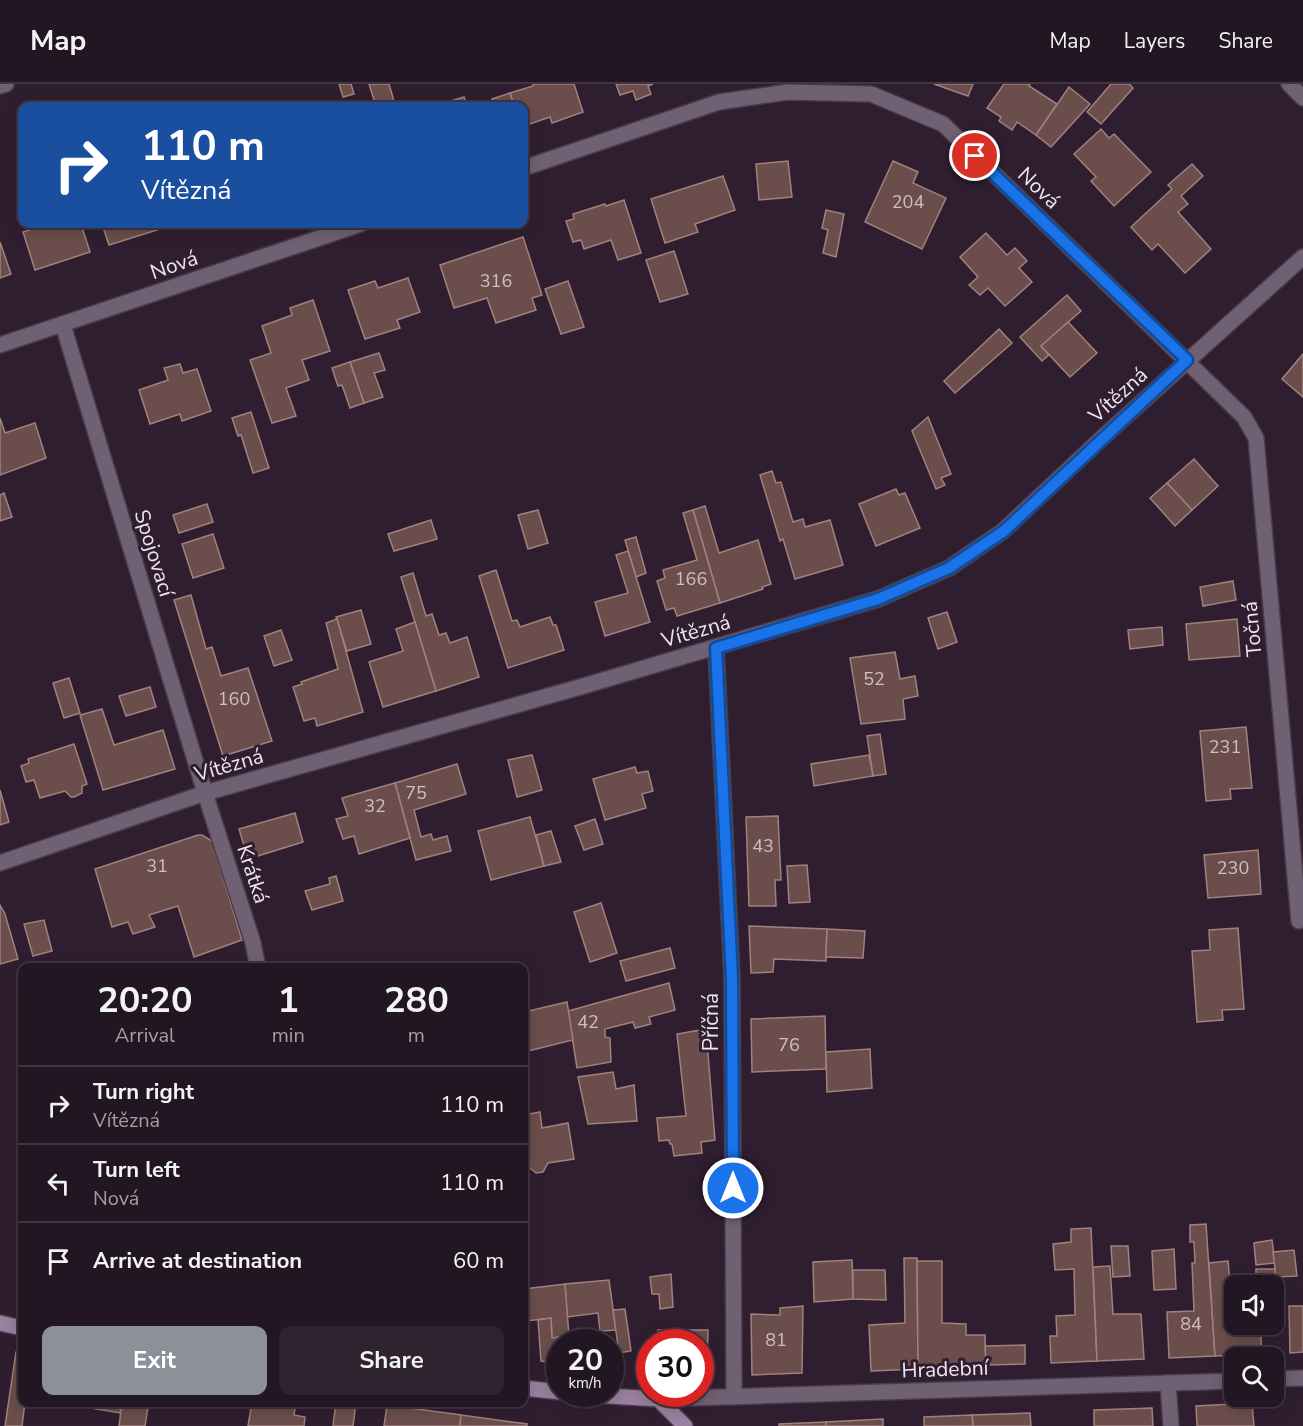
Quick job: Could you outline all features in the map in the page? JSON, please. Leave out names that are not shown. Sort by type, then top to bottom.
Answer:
[{"type":"street","points":[[0,86],[6,84]]},
{"type":"street","points":[[1289,84],[1303,98]]},
{"type":"street","name":"Nová","points":[[528,167],[719,102],[788,92],[871,94],[943,124],[1187,360]]},
{"type":"street","name":"Nová","points":[[0,345],[349,228]]},
{"type":"street","name":"Vítězná","points":[[0,863],[205,793],[716,648],[878,599],[949,568],[1004,531],[1187,360],[1303,257]]},
{"type":"street","name":"Spojovací","points":[[63,325],[205,793]]},
{"type":"street","name":"Točná","points":[[1187,360],[1244,417],[1256,438],[1299,921]]},
{"type":"street","name":"Příčná","points":[[716,648],[732,979],[734,1397]]},
{"type":"street","name":"Krátká","points":[[205,793],[253,943],[257,963]]},
{"type":"street","points":[[0,1323],[18,1327]]},
{"type":"street","points":[[1284,1379],[1303,1378]]},
{"type":"street","name":"Hradební","points":[[714,1398],[1224,1381]]},
{"type":"street","points":[[1168,1383],[1171,1426]]},
{"type":"street","points":[[528,1388],[546,1390]]},
{"type":"street","points":[[667,1407],[684,1422],[685,1426]]},
{"type":"building","points":[[339,84],[351,84],[354,94],[343,97]]},
{"type":"building","points":[[369,84],[389,84],[394,101],[375,102]]},
{"type":"building","points":[[533,84],[574,84],[583,112],[552,123],[550,117],[528,125],[528,102],[513,102],[510,93],[533,86]]},
{"type":"building","points":[[616,84],[653,84],[648,86],[651,94],[636,100],[633,91],[620,95]]},
{"type":"building","points":[[934,84],[973,84],[968,96]]},
{"type":"building","points":[[1004,84],[1030,84],[1029,86],[1057,104],[1036,135],[1017,122],[1012,130],[999,121],[1001,117],[987,108]]},
{"type":"building","points":[[1111,84],[1129,84],[1133,88],[1101,124],[1087,112]]},
{"type":"building","points":[[1069,87],[1090,104],[1051,147],[1036,135]]},
{"type":"building","points":[[510,93],[513,102],[493,102],[492,99]]},
{"type":"building","points":[[464,97],[466,102],[448,102]]},
{"type":"building","points":[[1101,129],[1109,138],[1114,134],[1151,172],[1114,206],[1091,181],[1096,177],[1074,154]]},
{"type":"building","points":[[788,161],[792,197],[759,200],[756,164]]},
{"type":"building","points":[[893,161],[918,172],[913,183],[946,198],[922,249],[865,222]]},
{"type":"building","points":[[1192,164],[1203,176],[1181,196],[1188,204],[1178,212],[1211,249],[1185,273],[1158,244],[1152,250],[1131,227],[1172,189],[1168,185]]},
{"type":"building","points":[[723,176],[735,210],[695,224],[698,232],[665,243],[651,199]]},
{"type":"building","points":[[624,200],[641,253],[618,260],[611,240],[584,249],[581,240],[573,242],[566,221],[574,219],[573,214]]},
{"type":"building","points":[[826,210],[844,214],[836,257],[823,253],[828,230],[822,228]]},
{"type":"building","points":[[82,228],[90,252],[35,270],[23,232],[32,229]]},
{"type":"building","points":[[103,228],[163,228],[109,245]]},
{"type":"building","points":[[986,233],[1007,255],[1015,248],[1027,261],[1019,268],[1032,282],[1005,306],[988,288],[980,295],[969,285],[978,277],[960,257]]},
{"type":"building","points":[[523,237],[542,295],[532,298],[536,310],[496,323],[487,298],[454,308],[440,265]]},
{"type":"building","points":[[0,242],[11,274],[0,278]]},
{"type":"building","points":[[674,251],[688,294],[660,302],[646,260]]},
{"type":"building","points":[[408,278],[420,312],[397,320],[400,328],[365,339],[348,290],[375,281],[378,288]]},
{"type":"building","points":[[568,281],[584,327],[561,334],[545,289]]},
{"type":"building","points":[[1067,295],[1081,311],[1041,346],[1049,355],[1042,361],[1020,337]]},
{"type":"building","points":[[313,300],[330,351],[302,360],[309,380],[286,388],[296,416],[272,423],[250,360],[271,353],[262,326],[292,315],[290,308]]},
{"type":"building","points":[[1068,322],[1097,353],[1070,377],[1041,346]]},
{"type":"building","points":[[999,329],[1012,343],[955,393],[944,381]]},
{"type":"building","points":[[379,353],[385,370],[374,373],[383,397],[364,403],[350,362]]},
{"type":"building","points":[[1303,354],[1303,397],[1282,379]]},
{"type":"building","points":[[350,362],[364,403],[350,408],[342,385],[338,386],[332,368]]},
{"type":"building","points":[[180,364],[183,373],[197,369],[211,411],[182,421],[180,414],[150,424],[139,390],[168,380],[164,368]]},
{"type":"building","points":[[251,412],[269,468],[253,473],[241,435],[238,436],[232,418]]},
{"type":"building","points":[[928,417],[951,474],[941,478],[945,485],[936,489],[912,431]]},
{"type":"building","points":[[0,418],[5,433],[35,423],[46,458],[0,475]]},
{"type":"building","points":[[1194,459],[1218,486],[1192,510],[1167,483]]},
{"type":"building","points":[[772,471],[776,483],[781,482],[793,522],[803,519],[805,527],[830,520],[843,565],[795,579],[783,539],[780,541],[760,475]]},
{"type":"building","points":[[1167,483],[1192,510],[1175,526],[1150,498]]},
{"type":"building","points":[[896,489],[899,495],[905,493],[920,528],[876,546],[859,504]]},
{"type":"building","points":[[4,493],[12,517],[0,521],[0,495]]},
{"type":"building","points":[[207,504],[213,522],[179,533],[173,515]]},
{"type":"building","points":[[705,506],[719,553],[758,540],[771,584],[762,587],[763,589],[720,603],[693,510]]},
{"type":"building","points":[[538,510],[548,543],[528,549],[518,515]]},
{"type":"building","points":[[693,510],[720,603],[677,616],[674,608],[666,610],[657,581],[665,578],[663,570],[697,560],[683,513]]},
{"type":"building","points":[[431,520],[437,539],[394,551],[388,534]]},
{"type":"building","points":[[213,534],[224,568],[193,578],[182,544]]},
{"type":"building","points":[[636,537],[646,573],[636,577],[625,540]]},
{"type":"building","points":[[628,551],[650,622],[605,636],[595,602],[628,593],[616,555]]},
{"type":"building","points":[[496,570],[512,621],[517,620],[520,627],[550,617],[553,625],[556,625],[564,650],[508,668],[479,576]]},
{"type":"building","points":[[413,573],[426,616],[432,614],[439,635],[446,633],[450,643],[467,637],[479,677],[436,691],[401,577]]},
{"type":"building","points":[[1233,581],[1236,600],[1203,606],[1200,587]]},
{"type":"building","points":[[191,595],[206,649],[212,647],[221,676],[248,668],[272,741],[223,756],[174,600]]},
{"type":"building","points":[[361,610],[371,644],[347,651],[336,617]]},
{"type":"building","points":[[947,612],[957,642],[938,649],[928,618]]},
{"type":"building","points":[[337,619],[363,712],[317,726],[315,718],[304,721],[293,687],[338,669],[326,623]]},
{"type":"building","points":[[1237,619],[1240,656],[1189,660],[1186,624]]},
{"type":"building","points":[[415,622],[436,691],[383,707],[369,662],[403,651],[396,629]]},
{"type":"building","points":[[1162,627],[1163,645],[1130,649],[1128,630]]},
{"type":"building","points":[[281,630],[292,660],[274,666],[264,636]]},
{"type":"building","points":[[895,652],[900,679],[915,676],[918,696],[903,699],[905,719],[861,724],[850,658]]},
{"type":"building","points":[[69,678],[80,713],[64,718],[53,683]]},
{"type":"building","points":[[150,687],[156,707],[126,716],[119,696]]},
{"type":"building","points":[[102,709],[114,745],[163,730],[175,769],[103,790],[80,715]]},
{"type":"building","points":[[1246,727],[1252,788],[1230,789],[1231,799],[1206,801],[1200,731]]},
{"type":"building","points":[[880,734],[886,774],[873,776],[867,736]]},
{"type":"building","points":[[74,744],[87,784],[82,786],[82,793],[71,797],[65,791],[40,798],[34,780],[26,782],[21,766],[29,763],[28,759]]},
{"type":"building","points":[[532,755],[542,790],[517,797],[508,760]]},
{"type":"building","points":[[869,755],[873,776],[814,786],[811,764]]},
{"type":"building","points":[[457,764],[466,794],[414,810],[421,837],[431,834],[433,840],[447,836],[451,851],[416,860],[395,783]]},
{"type":"building","points":[[635,767],[637,773],[648,771],[653,791],[642,794],[646,808],[605,820],[593,779]]},
{"type":"building","points":[[395,783],[410,838],[359,854],[354,836],[343,839],[336,819],[348,816],[342,798]]},
{"type":"building","points":[[0,790],[9,822],[0,825]]},
{"type":"building","points":[[295,813],[303,842],[248,859],[239,829]]},
{"type":"building","points":[[778,816],[781,880],[775,880],[776,906],[749,906],[746,817]]},
{"type":"building","points":[[530,817],[544,866],[491,880],[478,831]]},
{"type":"building","points":[[595,819],[603,844],[584,850],[575,826]]},
{"type":"building","points":[[551,831],[561,862],[544,866],[536,835]]},
{"type":"building","points":[[198,835],[212,841],[242,940],[194,957],[178,906],[149,915],[155,927],[133,934],[128,922],[112,927],[95,869]]},
{"type":"building","points":[[1258,850],[1261,894],[1208,898],[1204,855]]},
{"type":"building","points":[[807,865],[810,902],[789,903],[787,866]]},
{"type":"building","points":[[336,876],[343,901],[312,910],[305,891],[330,884],[329,878]]},
{"type":"building","points":[[601,903],[617,953],[590,962],[574,912]]},
{"type":"building","points":[[0,905],[5,914],[18,959],[0,964]]},
{"type":"building","points":[[44,920],[52,951],[33,956],[24,924]]},
{"type":"building","points":[[749,926],[827,929],[826,961],[774,959],[773,972],[751,973]]},
{"type":"building","points":[[1238,928],[1244,1009],[1222,1010],[1223,1020],[1197,1022],[1192,951],[1210,950],[1209,930]]},
{"type":"building","points":[[827,929],[865,931],[863,958],[826,957]]},
{"type":"building","points":[[670,948],[675,968],[626,981],[620,961]]},
{"type":"building","points":[[669,983],[675,1010],[649,1017],[651,1024],[635,1028],[633,1022],[605,1029],[605,1037],[610,1038],[611,1062],[577,1068],[568,1011]]},
{"type":"building","points":[[567,1002],[573,1040],[528,1051],[528,1011]]},
{"type":"building","points":[[825,1016],[826,1069],[752,1072],[751,1019]]},
{"type":"building","points":[[706,1029],[715,1140],[701,1142],[702,1153],[674,1156],[669,1140],[659,1141],[657,1118],[686,1116],[677,1034]]},
{"type":"building","points":[[870,1049],[872,1088],[827,1092],[826,1052]]},
{"type":"building","points":[[613,1072],[616,1089],[634,1085],[637,1121],[588,1124],[578,1077]]},
{"type":"building","points":[[540,1112],[542,1128],[568,1123],[574,1159],[548,1163],[543,1172],[536,1173],[528,1167],[528,1114]]},
{"type":"building","points":[[1206,1224],[1215,1356],[1169,1358],[1167,1312],[1194,1311],[1192,1263],[1195,1263],[1194,1242],[1190,1242],[1190,1225]]},
{"type":"building","points":[[1091,1228],[1097,1361],[1051,1363],[1050,1336],[1057,1336],[1056,1316],[1075,1315],[1074,1269],[1055,1270],[1053,1244],[1071,1242],[1071,1229]]},
{"type":"building","points":[[1272,1240],[1275,1263],[1256,1265],[1254,1243]]},
{"type":"building","points":[[1111,1246],[1128,1246],[1130,1276],[1113,1277]]},
{"type":"building","points":[[1174,1249],[1176,1289],[1154,1290],[1152,1251]]},
{"type":"building","points":[[1294,1250],[1297,1276],[1276,1275],[1273,1252]]},
{"type":"building","points":[[904,1258],[917,1258],[918,1369],[871,1371],[869,1325],[905,1323]]},
{"type":"building","points":[[852,1260],[853,1299],[814,1302],[813,1262]]},
{"type":"building","points":[[917,1261],[942,1261],[942,1323],[966,1324],[966,1335],[985,1335],[986,1365],[918,1369]]},
{"type":"building","points":[[1228,1261],[1229,1275],[1224,1275],[1224,1335],[1261,1335],[1262,1347],[1224,1347],[1224,1356],[1215,1356],[1209,1263]]},
{"type":"building","points":[[1110,1266],[1113,1314],[1141,1314],[1144,1359],[1097,1361],[1093,1267]]},
{"type":"building","points":[[1256,1269],[1275,1269],[1275,1275],[1256,1275]]},
{"type":"building","points":[[853,1270],[885,1270],[886,1300],[853,1299]]},
{"type":"building","points":[[671,1274],[673,1307],[660,1309],[659,1294],[652,1294],[650,1277]]},
{"type":"building","points":[[609,1280],[616,1329],[600,1329],[598,1313],[567,1317],[565,1284]]},
{"type":"building","points":[[565,1284],[568,1329],[552,1329],[551,1318],[528,1321],[528,1289]]},
{"type":"building","points":[[803,1306],[802,1373],[752,1375],[751,1314],[780,1315],[780,1308]]},
{"type":"building","points":[[1289,1306],[1303,1306],[1303,1352],[1290,1353]]},
{"type":"building","points":[[625,1309],[631,1351],[624,1352],[624,1329],[616,1329],[613,1310]]},
{"type":"building","points":[[551,1318],[552,1329],[546,1329],[546,1362],[541,1361],[538,1320]]},
{"type":"building","points":[[1025,1345],[1025,1364],[986,1365],[985,1346]]},
{"type":"building","points":[[16,1352],[18,1352],[18,1407],[24,1407],[22,1426],[5,1426]]},
{"type":"building","points":[[1224,1404],[1224,1407],[1252,1407],[1254,1426],[1197,1426],[1196,1406]]},
{"type":"building","points":[[90,1407],[121,1407],[120,1413]]},
{"type":"building","points":[[121,1407],[148,1407],[145,1426],[119,1426]]},
{"type":"building","points":[[251,1407],[295,1407],[294,1415],[305,1417],[304,1426],[248,1426]]},
{"type":"building","points":[[335,1407],[355,1407],[353,1426],[333,1426]]},
{"type":"building","points":[[387,1407],[461,1415],[460,1426],[384,1426]]},
{"type":"building","points":[[1152,1408],[1153,1426],[1094,1426],[1094,1410]]},
{"type":"building","points":[[1030,1413],[1031,1426],[973,1426],[972,1415]]},
{"type":"building","points":[[461,1415],[527,1424],[527,1426],[460,1426]]},
{"type":"building","points":[[972,1415],[973,1426],[924,1426],[924,1417]]},
{"type":"building","points":[[883,1419],[883,1426],[826,1426],[826,1422]]},
{"type":"building","points":[[826,1422],[826,1426],[779,1426],[779,1424]]},
{"type":"route","points":[[733,1188],[732,979],[716,648],[878,599],[949,568],[1004,531],[1187,360],[975,156]]}]
